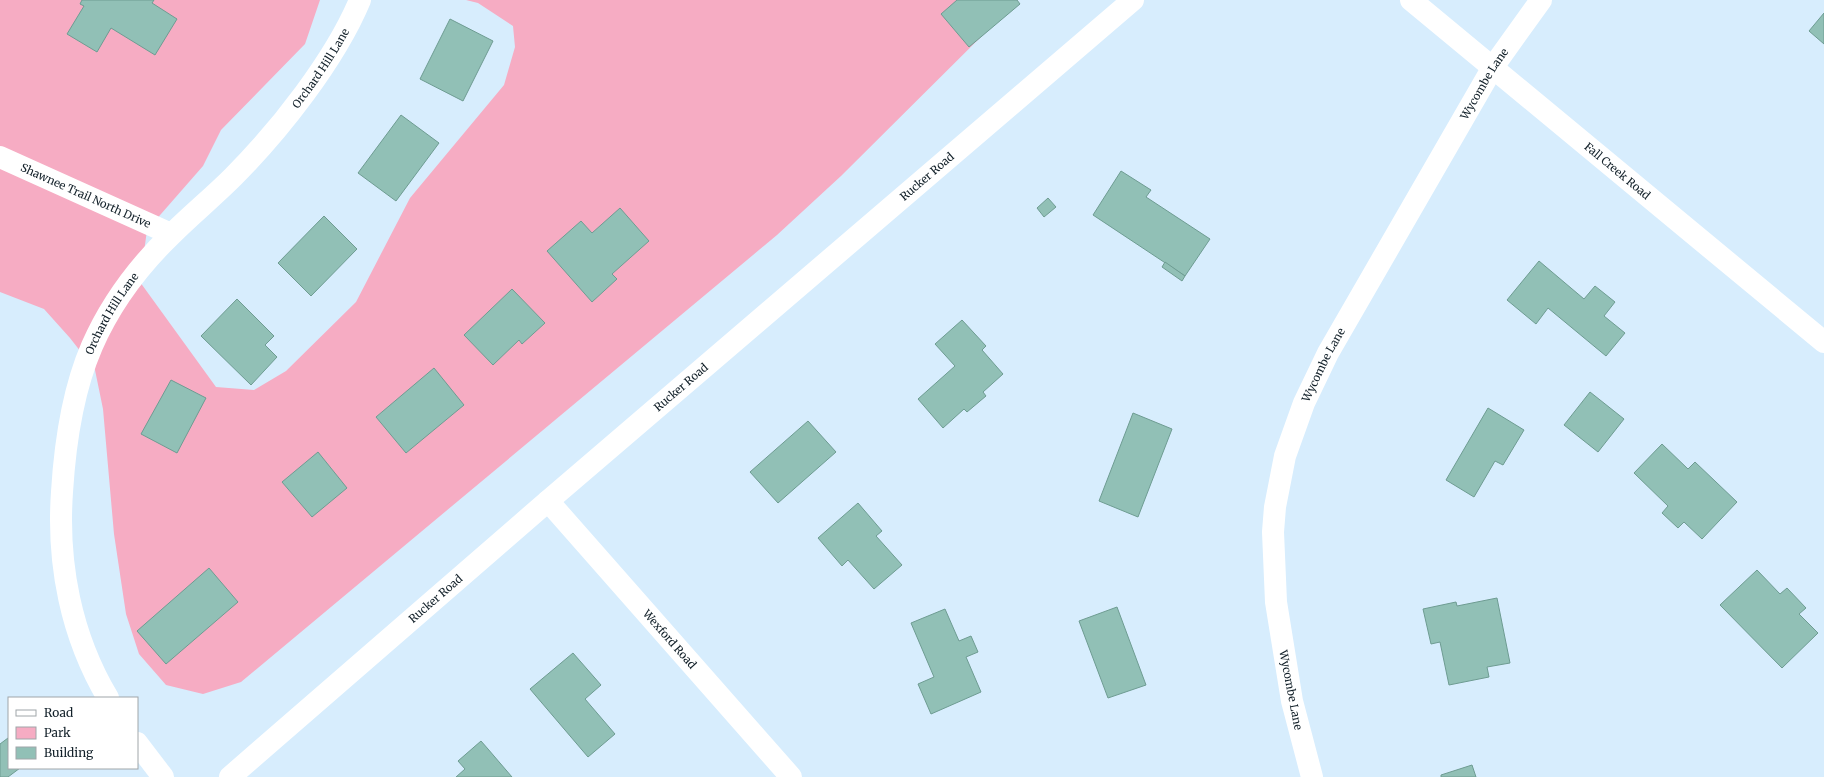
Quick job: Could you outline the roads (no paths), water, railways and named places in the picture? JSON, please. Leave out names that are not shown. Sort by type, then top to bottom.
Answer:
[{"type":"street","name":"Orchard Hill Lane","points":[[107,697],[92,669],[82,644],[65,581],[60,515],[70,423],[82,372],[98,335],[118,299],[172,234],[235,176],[270,138],[309,86],[331,53],[360,0]]},
{"type":"street","name":"Rucker Road","points":[[230,777],[548,501],[1133,0]]},
{"type":"street","name":"Fall Creek Road","points":[[1411,0],[1824,342]]},
{"type":"street","name":"Wycombe Lane","points":[[1312,777],[1292,701],[1276,602],[1273,532],[1275,508],[1285,456],[1296,423],[1318,371],[1493,67],[1541,0]]},
{"type":"street","name":"Shawnee Trail North Drive","points":[[0,157],[172,234]]},
{"type":"street","name":"Wexford Road","points":[[548,501],[791,777]]},
{"type":"street","points":[[138,744],[163,777]]}]
